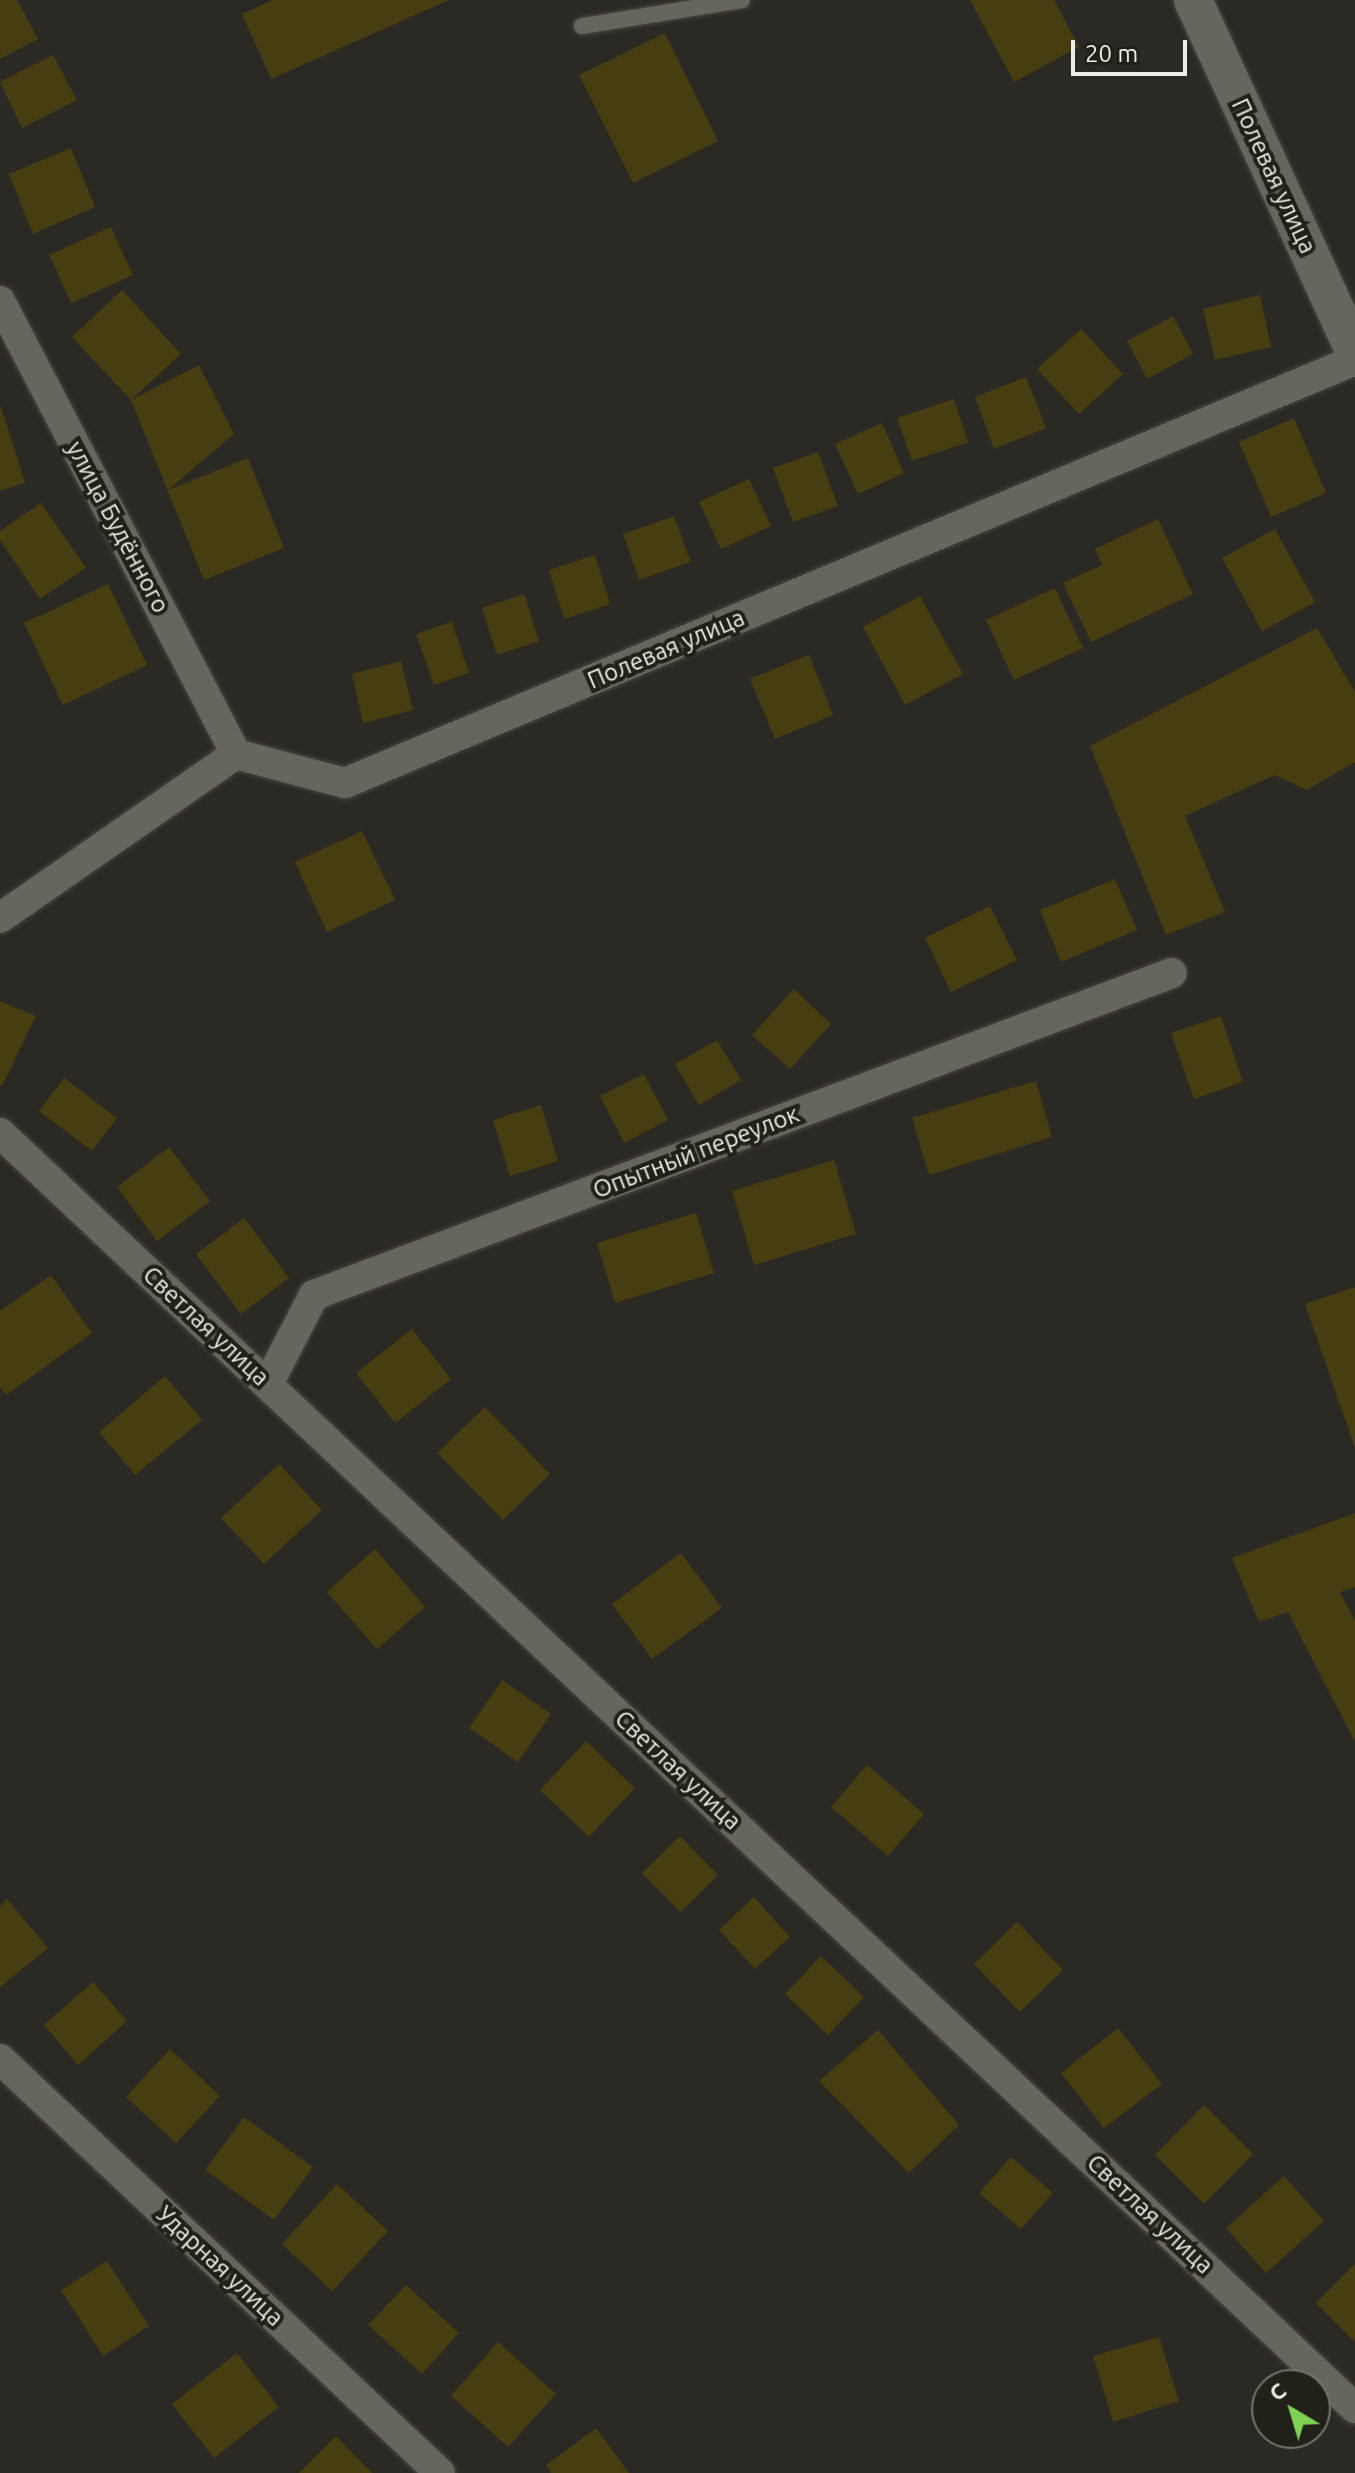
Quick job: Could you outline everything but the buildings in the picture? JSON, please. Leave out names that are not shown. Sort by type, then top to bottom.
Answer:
[{"type":"street","name":"Полевая улица","points":[[1193,0],[1355,352]]},
{"type":"street","name":"улица Будённого","points":[[0,301],[236,754]]},
{"type":"street","name":"Полевая улица","points":[[236,754],[345,783],[1355,360]]},
{"type":"street","points":[[0,918],[236,754]]},
{"type":"street","name":"Опытный переулок","points":[[268,1384],[314,1295],[1172,973]]},
{"type":"street","name":"Светлая улица","points":[[0,1133],[1355,2408]]},
{"type":"street","name":"Ударная улица","points":[[0,2059],[440,2473]]},
{"type":"lane","points":[[582,26],[742,0]]}]
